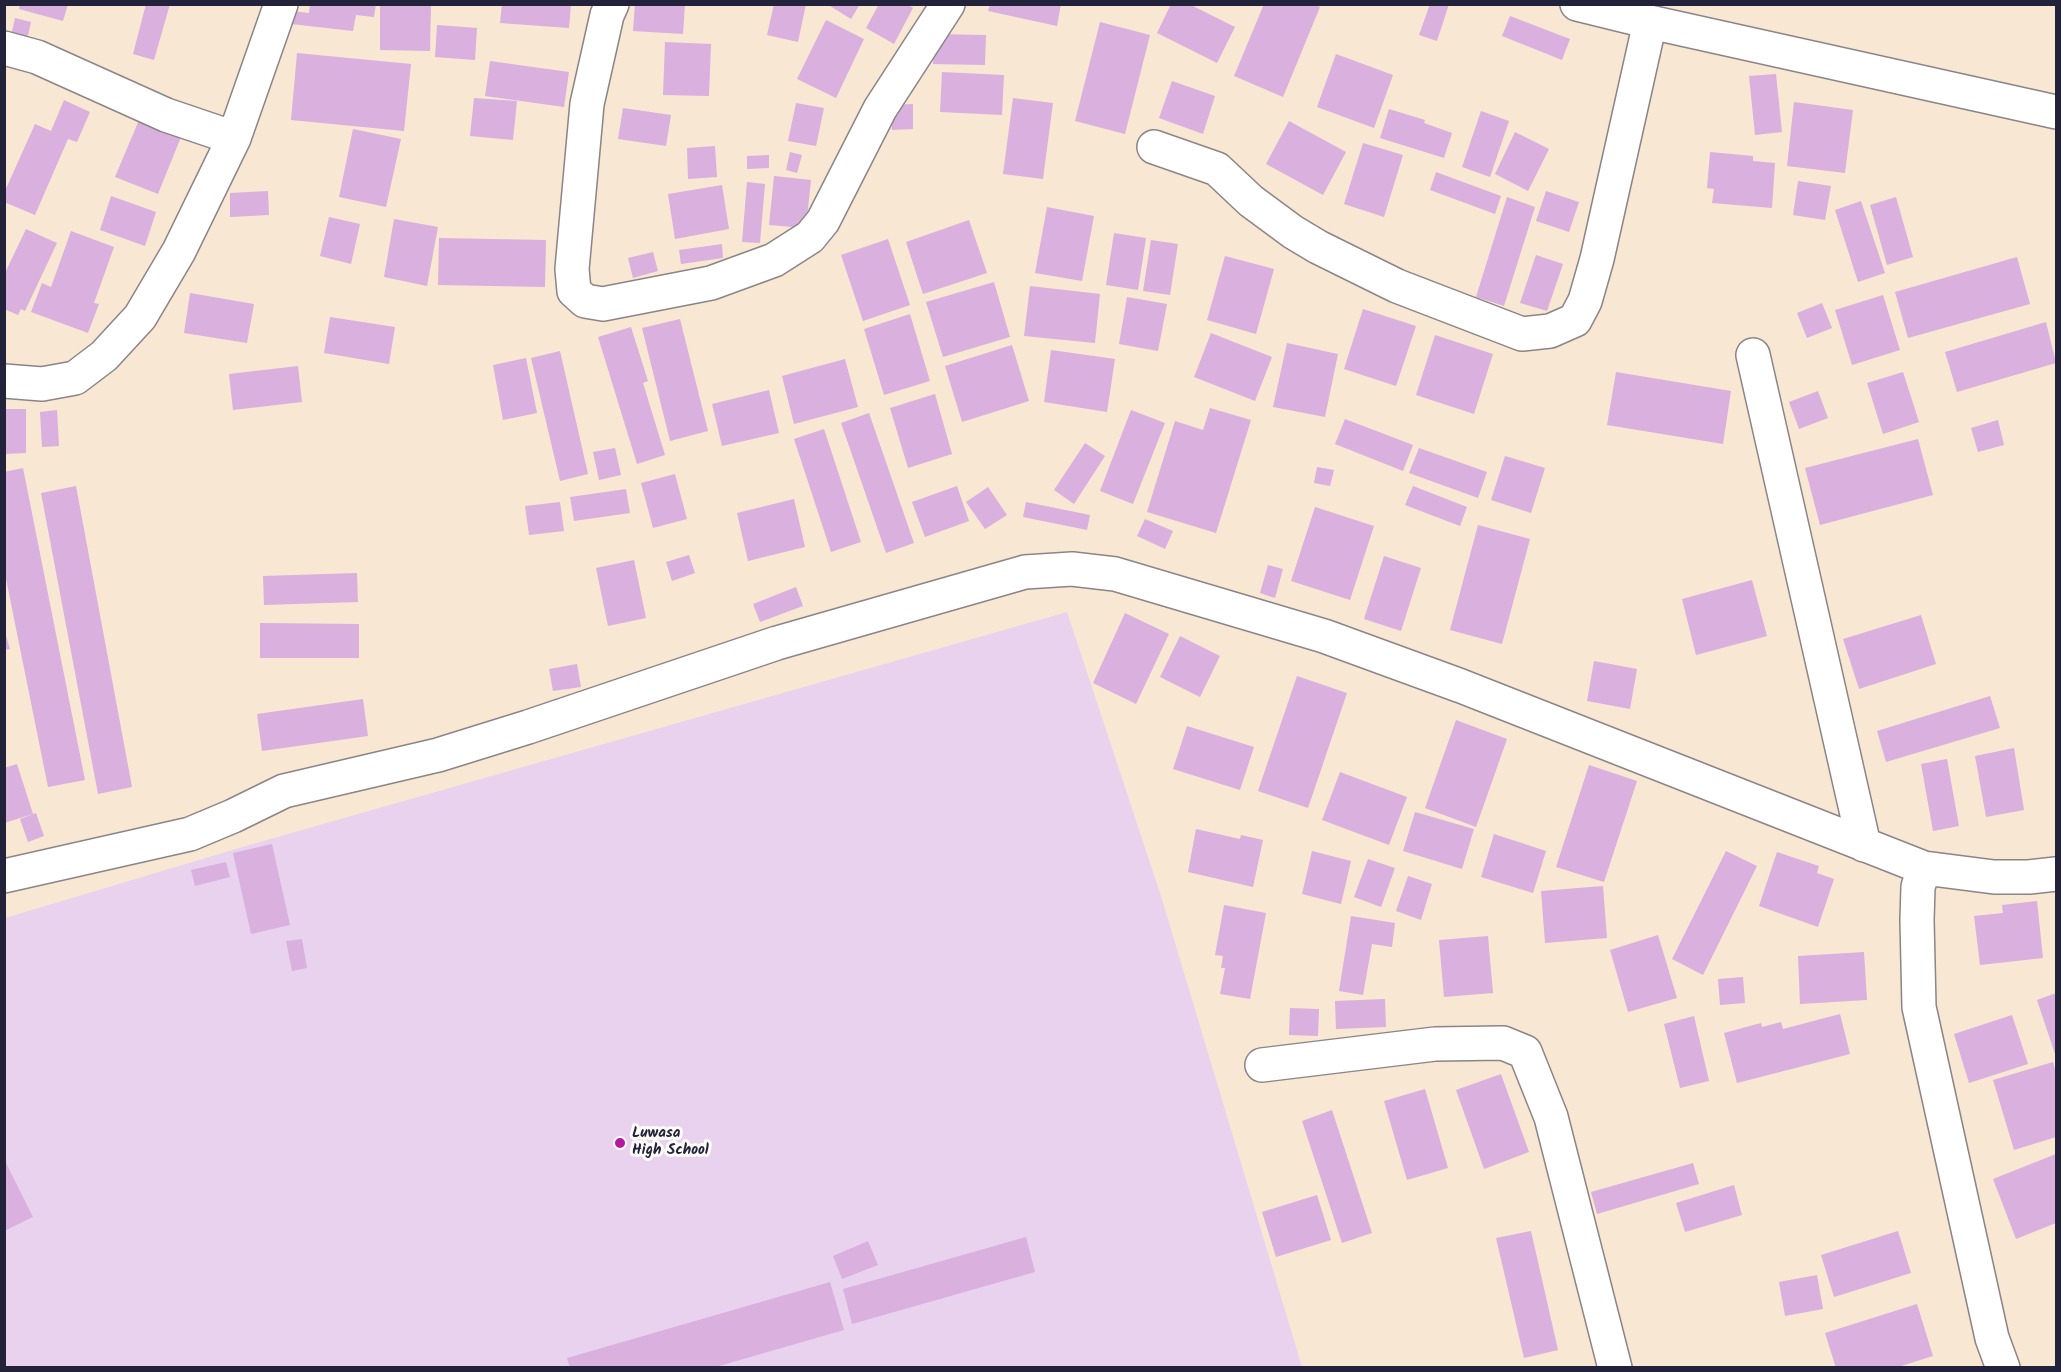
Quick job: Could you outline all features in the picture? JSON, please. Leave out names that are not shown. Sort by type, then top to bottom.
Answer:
[{"type":"street","points":[[4,381],[42,384],[75,378],[104,356],[140,317],[179,251],[234,138],[281,4]]},
{"type":"street","points":[[612,4],[607,15],[587,104],[572,269],[574,291],[585,301],[603,304],[711,283],[774,260],[810,237],[823,221],[880,109],[948,4]]},
{"type":"street","points":[[1577,4],[2056,116]]},
{"type":"street","points":[[1154,147],[1216,169],[1251,201],[1293,232],[1397,286],[1522,334],[1550,332],[1575,320],[1585,301],[1597,260],[1650,22]]},
{"type":"street","points":[[4,48],[37,57],[166,115],[234,138]]},
{"type":"street","points":[[1753,356],[1864,845]]},
{"type":"street","points":[[4,876],[190,834],[284,791],[438,755],[528,728],[777,643],[1025,572],[1072,569],[1115,573],[1324,636],[1461,686],[1924,868],[1994,877],[2056,874]]},
{"type":"street","points":[[1924,868],[1918,887],[1919,1007],[1992,1338],[2003,1368]]},
{"type":"street","points":[[1262,1065],[1435,1044],[1503,1043],[1525,1052],[1551,1117],[1615,1368]]},
{"type":"shaded area","name":"Luwasa High School","points":[[1067,612],[1161,896],[1302,1367],[5,1368],[5,918],[246,846]]},
{"type":"building","points":[[20,4],[68,4],[63,21],[19,9]]},
{"type":"building","points":[[146,4],[170,4],[154,60],[133,54]]},
{"type":"building","points":[[310,4],[376,4],[374,17],[356,15],[353,31],[291,24],[292,11],[309,13]]},
{"type":"building","points":[[380,4],[431,4],[430,51],[380,50]]},
{"type":"building","points":[[502,4],[571,4],[569,28],[500,23]]},
{"type":"building","points":[[635,4],[685,4],[683,34],[633,31]]},
{"type":"building","points":[[774,4],[806,4],[798,42],[767,35]]},
{"type":"building","points":[[827,4],[860,4],[851,19]]},
{"type":"building","points":[[879,4],[907,4],[913,8],[894,44],[866,28]]},
{"type":"building","points":[[990,4],[1061,4],[1057,26],[988,11]]},
{"type":"building","points":[[1171,4],[1189,4],[1235,27],[1217,63],[1157,33]]},
{"type":"building","points":[[1264,4],[1315,4],[1320,7],[1283,97],[1234,76]]},
{"type":"building","points":[[1430,4],[1449,4],[1437,41],[1419,35]]},
{"type":"building","points":[[1510,16],[1570,39],[1562,60],[1502,36]]},
{"type":"building","points":[[15,18],[31,22],[27,40],[11,36]]},
{"type":"building","points":[[826,20],[864,39],[836,98],[797,79]]},
{"type":"building","points":[[1100,22],[1150,35],[1125,134],[1075,121]]},
{"type":"building","points":[[437,25],[477,28],[475,60],[435,57]]},
{"type":"building","points":[[934,34],[986,35],[985,65],[933,64]]},
{"type":"building","points":[[665,42],[711,44],[709,96],[663,95]]},
{"type":"building","points":[[297,53],[411,64],[404,131],[291,120]]},
{"type":"building","points":[[1336,54],[1393,75],[1374,128],[1317,107]]},
{"type":"building","points":[[490,61],[569,72],[564,107],[485,96]]},
{"type":"building","points":[[942,72],[1004,75],[1002,115],[940,112]]},
{"type":"building","points":[[1776,74],[1782,132],[1755,135],[1749,76]]},
{"type":"building","points":[[1172,81],[1215,96],[1203,134],[1159,118]]},
{"type":"building","points":[[474,98],[517,101],[513,140],[470,136]]},
{"type":"building","points":[[1013,98],[1053,103],[1043,179],[1003,174]]},
{"type":"building","points":[[64,100],[90,112],[77,142],[68,139],[35,215],[4,202],[4,193],[35,124],[51,131]]},
{"type":"building","points":[[1794,102],[1853,110],[1845,173],[1787,166]]},
{"type":"building","points":[[796,103],[824,108],[816,146],[788,141]]},
{"type":"building","points":[[913,104],[913,129],[892,130],[891,105]]},
{"type":"building","points":[[623,108],[671,115],[666,146],[618,139]]},
{"type":"building","points":[[1389,109],[1425,120],[1424,123],[1452,133],[1444,158],[1380,138]]},
{"type":"building","points":[[1481,111],[1509,121],[1490,177],[1462,167]]},
{"type":"building","points":[[139,120],[181,137],[158,194],[115,177]]},
{"type":"building","points":[[1289,121],[1346,152],[1323,195],[1266,164]]},
{"type":"building","points":[[353,129],[401,139],[386,207],[339,197]]},
{"type":"building","points":[[1515,132],[1549,149],[1528,191],[1495,174]]},
{"type":"building","points":[[1363,143],[1403,155],[1384,217],[1344,204]]},
{"type":"building","points":[[715,146],[717,177],[688,179],[687,148]]},
{"type":"building","points":[[790,152],[802,155],[797,173],[786,170]]},
{"type":"building","points":[[1710,152],[1753,156],[1753,161],[1775,163],[1772,208],[1712,203],[1714,189],[1707,188]]},
{"type":"building","points":[[769,155],[769,168],[747,169],[747,156]]},
{"type":"building","points":[[1436,172],[1501,196],[1495,214],[1430,190]]},
{"type":"building","points":[[774,176],[811,180],[806,228],[769,225]]},
{"type":"building","points":[[1798,181],[1831,186],[1825,220],[1793,215]]},
{"type":"building","points":[[747,182],[765,184],[760,243],[742,242]]},
{"type":"building","points":[[722,185],[729,229],[675,239],[668,194]]},
{"type":"building","points":[[268,191],[269,215],[230,217],[230,193]]},
{"type":"building","points":[[1546,191],[1579,202],[1569,232],[1536,221]]},
{"type":"building","points":[[111,196],[156,212],[145,246],[100,230]]},
{"type":"building","points":[[1507,197],[1535,207],[1504,306],[1476,297]]},
{"type":"building","points":[[1896,197],[1913,257],[1887,265],[1870,205]]},
{"type":"building","points":[[1861,201],[1885,273],[1858,282],[1835,210]]},
{"type":"building","points":[[1047,207],[1094,216],[1082,281],[1035,273]]},
{"type":"building","points":[[329,217],[360,224],[351,264],[320,256]]},
{"type":"building","points":[[394,219],[438,227],[427,286],[384,277]]},
{"type":"building","points":[[969,220],[987,273],[923,294],[906,242]]},
{"type":"building","points":[[26,229],[57,243],[25,311],[21,309],[18,315],[4,309],[4,275]]},
{"type":"building","points":[[71,231],[114,247],[94,303],[99,304],[88,333],[31,312],[42,283],[51,287]]},
{"type":"building","points":[[1114,233],[1146,238],[1138,290],[1106,285]]},
{"type":"building","points":[[439,238],[546,240],[545,287],[438,285]]},
{"type":"building","points":[[888,239],[910,305],[863,321],[841,255]]},
{"type":"building","points":[[1151,240],[1178,244],[1170,295],[1143,291]]},
{"type":"building","points":[[722,244],[723,258],[681,264],[679,250]]},
{"type":"building","points":[[653,252],[658,271],[633,278],[628,258]]},
{"type":"building","points":[[1536,255],[1563,264],[1547,311],[1520,303]]},
{"type":"building","points":[[1225,256],[1274,269],[1256,334],[1207,320]]},
{"type":"building","points":[[2017,257],[2030,304],[1908,338],[1895,292]]},
{"type":"building","points":[[994,282],[1010,337],[943,357],[926,302]]},
{"type":"building","points":[[1030,286],[1100,294],[1095,343],[1024,336]]},
{"type":"building","points":[[190,293],[254,304],[247,343],[184,333]]},
{"type":"building","points":[[1883,295],[1900,350],[1852,365],[1835,310]]},
{"type":"building","points":[[1127,297],[1167,304],[1158,351],[1119,344]]},
{"type":"building","points":[[1822,303],[1832,328],[1807,338],[1797,313]]},
{"type":"building","points":[[1363,309],[1416,326],[1396,386],[1344,369]]},
{"type":"building","points":[[910,314],[930,381],[884,395],[864,329]]},
{"type":"building","points":[[330,317],[395,327],[389,364],[324,353]]},
{"type":"building","points":[[680,319],[708,431],[670,441],[642,328]]},
{"type":"building","points":[[2046,322],[2056,363],[1957,392],[1945,352]]},
{"type":"building","points":[[631,327],[648,381],[643,383],[665,455],[637,464],[598,337]]},
{"type":"building","points":[[1211,333],[1272,357],[1255,401],[1194,377]]},
{"type":"building","points":[[1435,335],[1493,354],[1474,414],[1416,395]]},
{"type":"building","points":[[1287,343],[1338,354],[1325,417],[1273,407]]},
{"type":"building","points":[[1012,345],[1029,401],[962,422],[945,366]]},
{"type":"building","points":[[1051,350],[1115,359],[1107,412],[1044,402]]},
{"type":"building","points":[[560,351],[588,474],[560,481],[531,358]]},
{"type":"building","points":[[526,358],[537,413],[503,420],[493,365]]},
{"type":"building","points":[[845,359],[858,407],[794,424],[782,376]]},
{"type":"building","points":[[298,366],[302,402],[233,410],[229,374]]},
{"type":"building","points":[[1616,372],[1731,391],[1723,444],[1607,425]]},
{"type":"building","points":[[1903,372],[1919,422],[1883,434],[1867,383]]},
{"type":"building","points":[[769,390],[779,433],[722,446],[712,404]]},
{"type":"building","points":[[1818,391],[1828,418],[1799,429],[1789,402]]},
{"type":"building","points":[[935,394],[952,454],[908,468],[890,408]]},
{"type":"building","points":[[1210,408],[1251,420],[1216,533],[1147,512],[1175,421],[1203,430]]},
{"type":"building","points":[[4,409],[26,409],[26,453],[4,454]]},
{"type":"building","points":[[57,410],[59,446],[42,447],[40,412]]},
{"type":"building","points":[[1131,410],[1165,423],[1133,504],[1100,491]]},
{"type":"building","points":[[869,413],[914,543],[886,553],[841,423]]},
{"type":"building","points":[[1345,419],[1413,445],[1403,471],[1335,444]]},
{"type":"building","points":[[1998,420],[2004,445],[1978,452],[1971,428]]},
{"type":"building","points":[[824,429],[861,542],[831,552],[794,439]]},
{"type":"building","points":[[1918,439],[1933,495],[1820,525],[1805,468]]},
{"type":"building","points":[[1085,443],[1105,456],[1074,504],[1054,490]]},
{"type":"building","points":[[615,448],[621,475],[599,480],[593,452]]},
{"type":"building","points":[[1419,448],[1487,472],[1478,498],[1409,473]]},
{"type":"building","points":[[1505,456],[1545,468],[1531,513],[1491,500]]},
{"type":"building","points":[[1317,467],[1334,470],[1330,486],[1314,483]]},
{"type":"building","points":[[23,468],[85,780],[48,787],[4,569],[4,472]]},
{"type":"building","points":[[675,474],[687,519],[653,528],[641,483]]},
{"type":"building","points":[[76,486],[132,787],[98,794],[41,493]]},
{"type":"building","points":[[957,486],[969,521],[925,537],[912,502]]},
{"type":"building","points":[[1413,486],[1467,507],[1460,526],[1405,505]]},
{"type":"building","points":[[988,487],[1007,515],[985,529],[966,502]]},
{"type":"building","points":[[626,489],[630,513],[574,521],[570,497]]},
{"type":"building","points":[[794,499],[805,547],[748,561],[737,513]]},
{"type":"building","points":[[560,502],[564,531],[529,535],[525,506]]},
{"type":"building","points":[[1026,502],[1090,515],[1087,530],[1023,517]]},
{"type":"building","points":[[1315,507],[1374,526],[1350,600],[1291,581]]},
{"type":"building","points":[[1145,519],[1173,531],[1165,549],[1137,536]]},
{"type":"building","points":[[1478,525],[1530,539],[1502,644],[1450,630]]},
{"type":"building","points":[[689,555],[695,573],[672,581],[666,562]]},
{"type":"building","points":[[1384,556],[1421,568],[1401,631],[1364,619]]},
{"type":"building","points":[[634,560],[646,618],[608,626],[596,568]]},
{"type":"building","points":[[1268,565],[1283,569],[1275,598],[1260,593]]},
{"type":"building","points":[[357,573],[358,602],[264,605],[263,576]]},
{"type":"building","points":[[1752,580],[1767,636],[1696,655],[1682,599]]},
{"type":"building","points":[[796,587],[803,606],[760,622],[753,604]]},
{"type":"building","points":[[1125,613],[1169,634],[1136,704],[1093,683]]},
{"type":"building","points":[[1921,615],[1936,664],[1859,689],[1843,639]]},
{"type":"building","points":[[260,623],[359,624],[359,658],[260,658]]},
{"type":"building","points":[[4,629],[10,649],[4,650]]},
{"type":"building","points":[[1180,636],[1220,656],[1200,697],[1160,677]]},
{"type":"building","points":[[1594,661],[1637,669],[1630,709],[1587,701]]},
{"type":"building","points":[[577,664],[581,687],[553,691],[549,669]]},
{"type":"building","points":[[1297,676],[1347,693],[1308,808],[1258,791]]},
{"type":"building","points":[[1990,696],[2000,728],[1886,762],[1877,731]]},
{"type":"building","points":[[363,699],[368,736],[262,751],[257,714]]},
{"type":"building","points":[[1456,720],[1507,739],[1476,827],[1425,808]]},
{"type":"building","points":[[1187,726],[1254,747],[1240,790],[1173,769]]},
{"type":"building","points":[[2014,748],[2024,810],[1986,817],[1975,756]]},
{"type":"building","points":[[1947,759],[1959,826],[1933,831],[1921,764]]},
{"type":"building","points":[[17,764],[33,814],[4,823],[4,768]]},
{"type":"building","points":[[1589,765],[1637,781],[1604,882],[1556,867]]},
{"type":"building","points":[[1340,772],[1407,797],[1389,845],[1322,820]]},
{"type":"building","points":[[1415,812],[1474,829],[1462,869],[1403,851]]},
{"type":"building","points":[[36,813],[44,836],[28,842],[20,819]]},
{"type":"building","points":[[1196,829],[1240,839],[1241,835],[1263,840],[1253,887],[1188,872]]},
{"type":"building","points":[[1494,834],[1546,851],[1533,893],[1481,877]]},
{"type":"building","points":[[272,844],[290,925],[251,934],[233,853]]},
{"type":"building","points":[[1312,851],[1351,861],[1341,904],[1302,894]]},
{"type":"building","points":[[1726,851],[1757,866],[1703,975],[1672,959]]},
{"type":"building","points":[[1777,852],[1819,866],[1817,873],[1834,879],[1818,927],[1759,906]]},
{"type":"building","points":[[1368,859],[1395,868],[1381,907],[1354,897]]},
{"type":"building","points":[[226,862],[230,877],[195,886],[191,870]]},
{"type":"building","points":[[1408,876],[1432,884],[1421,920],[1396,911]]},
{"type":"building","points":[[1603,886],[1607,938],[1545,943],[1541,891]]},
{"type":"building","points":[[2037,901],[2043,958],[1980,965],[1974,916],[2003,913],[2002,905]]},
{"type":"building","points":[[1224,905],[1266,913],[1250,999],[1220,994],[1225,968],[1221,968],[1223,956],[1215,955]]},
{"type":"building","points":[[1351,916],[1395,923],[1392,947],[1372,944],[1363,995],[1339,991]]},
{"type":"building","points":[[1658,935],[1677,998],[1628,1012],[1610,950]]},
{"type":"building","points":[[1488,936],[1493,993],[1444,997],[1439,940]]},
{"type":"building","points":[[302,939],[307,968],[292,971],[286,941]]},
{"type":"building","points":[[1864,952],[1867,1000],[1800,1004],[1798,956]]},
{"type":"building","points":[[1743,977],[1745,1003],[1720,1005],[1718,979]]},
{"type":"building","points":[[2056,993],[2056,1057],[2037,1000]]},
{"type":"building","points":[[1385,999],[1386,1027],[1336,1029],[1335,1001]]},
{"type":"building","points":[[1290,1008],[1319,1009],[1318,1036],[1289,1035]]},
{"type":"building","points":[[1840,1014],[1850,1054],[1737,1083],[1724,1033],[1761,1023],[1762,1027],[1781,1022],[1783,1029]]},
{"type":"building","points":[[2012,1015],[2028,1064],[1969,1083],[1954,1034]]},
{"type":"building","points":[[1694,1016],[1709,1081],[1680,1088],[1664,1024]]},
{"type":"building","points":[[2053,1062],[2056,1073],[2056,1137],[2014,1150],[1993,1080]]},
{"type":"building","points":[[1501,1074],[1529,1152],[1484,1169],[1456,1090]]},
{"type":"building","points":[[1425,1089],[1448,1168],[1407,1180],[1384,1101]]},
{"type":"building","points":[[1332,1110],[1372,1233],[1342,1243],[1302,1121]]},
{"type":"building","points":[[2056,1154],[2056,1223],[2016,1239],[1993,1179]]},
{"type":"building","points":[[4,1159],[33,1217],[4,1231]]},
{"type":"building","points":[[1693,1163],[1699,1184],[1597,1214],[1591,1192]]},
{"type":"building","points":[[1734,1185],[1742,1215],[1685,1232],[1676,1203]]},
{"type":"building","points":[[1317,1195],[1331,1240],[1276,1257],[1262,1212]]},
{"type":"building","points":[[1531,1231],[1558,1350],[1524,1358],[1496,1238]]},
{"type":"building","points":[[1898,1231],[1911,1273],[1834,1297],[1821,1255]]},
{"type":"building","points":[[1026,1237],[1035,1272],[852,1324],[843,1289]]},
{"type":"building","points":[[868,1241],[878,1265],[842,1279],[833,1256]]},
{"type":"building","points":[[1817,1275],[1823,1309],[1785,1316],[1779,1282]]},
{"type":"building","points":[[830,1282],[844,1330],[712,1368],[570,1368],[567,1358]]},
{"type":"building","points":[[1917,1304],[1933,1356],[1895,1368],[1836,1368],[1825,1333]]},
{"type":"place","name":"Luwasa High School","points":[[620,1143]]}]
